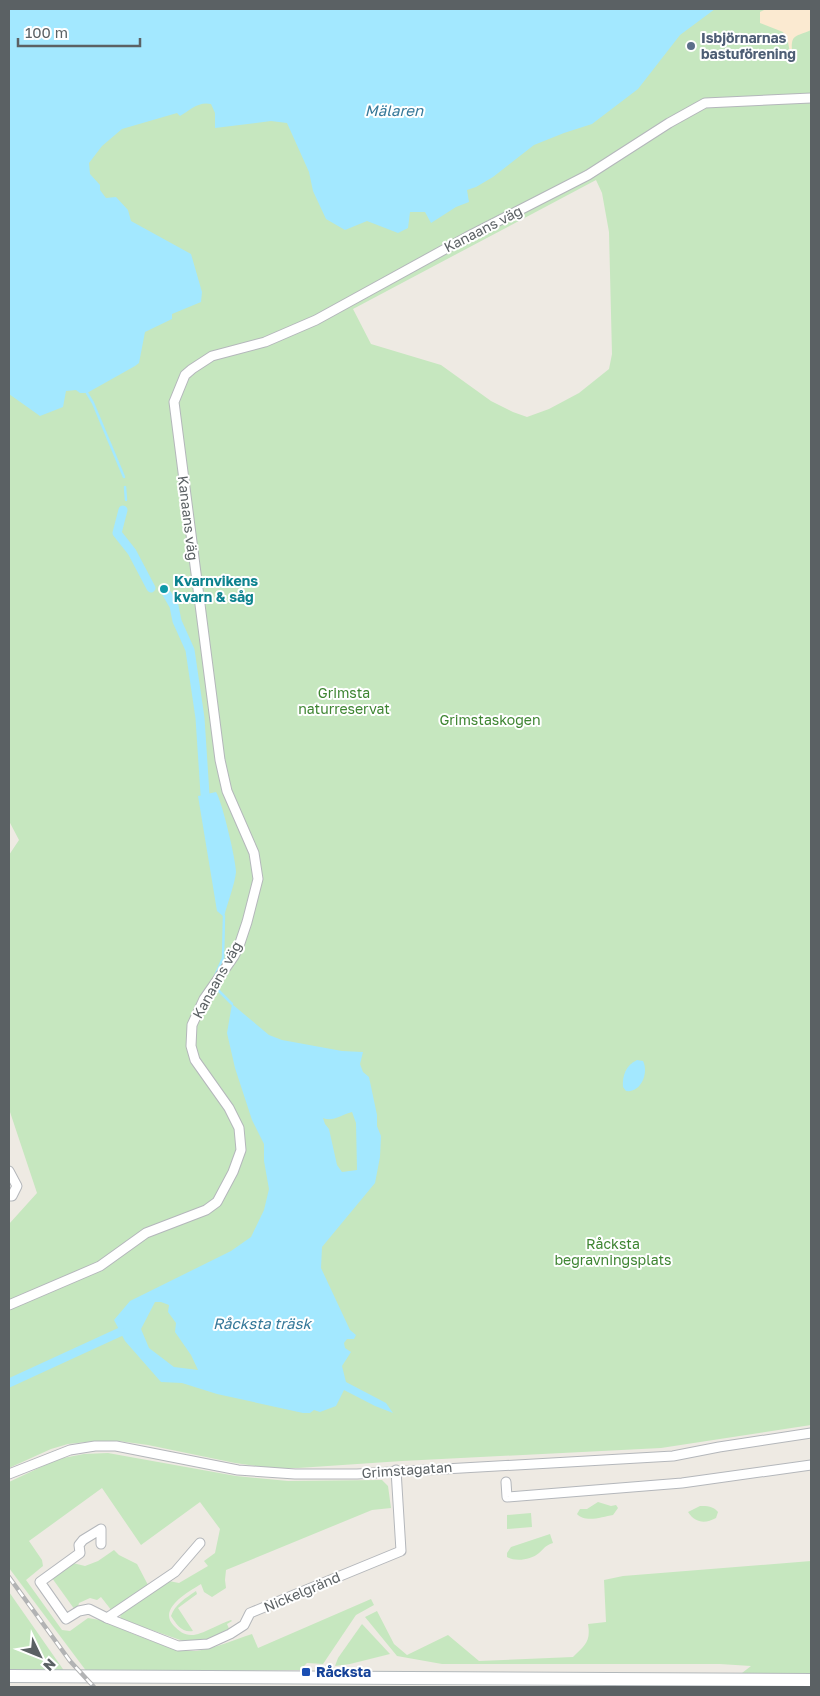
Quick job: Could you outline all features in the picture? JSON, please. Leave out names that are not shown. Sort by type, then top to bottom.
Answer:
[{"type":"main road","points":[[9,1676],[811,1680]]},
{"type":"street","name":"Kanaans väg","points":[[9,1305],[100,1266],[146,1233],[206,1210],[217,1202],[222,1194],[241,1150],[239,1128],[229,1108],[195,1060],[190,1046],[192,1025],[204,999],[239,946],[258,878],[254,853],[228,791],[220,760],[174,402],[185,375],[212,356],[265,342],[316,320],[466,237],[588,175],[669,123],[705,103],[811,98]]},
{"type":"street","points":[[9,1171],[17,1186],[12,1196],[9,1196]]},
{"type":"street","name":"Grimstagatan","points":[[9,1474],[70,1450],[95,1446],[116,1446],[238,1470],[295,1474],[357,1474],[396,1470],[673,1456],[811,1433]]},
{"type":"street","points":[[506,1482],[507,1497],[682,1483],[811,1465]]},
{"type":"street","name":"Nickelgränd","points":[[101,1544],[100,1529],[83,1540],[79,1545],[80,1553],[40,1582],[66,1619],[79,1611],[89,1609],[178,1646],[208,1644],[244,1625],[250,1613],[401,1550],[396,1470]]},
{"type":"street","points":[[107,1618],[175,1572],[200,1543]]},
{"type":"green space","name":"Grimsta naturreservat","points":[[541,9],[811,9],[811,1425],[661,1448],[298,1468],[269,1468],[148,1445],[119,1441],[95,1441],[68,1444],[51,1449],[9,1468],[9,1224],[37,1193],[9,1109],[9,855],[19,840],[9,821],[9,71]],"holes":[[[596,180],[602,193],[609,232],[612,354],[609,369],[579,393],[549,409],[527,417],[491,401],[441,365],[371,344],[353,309]]]},
{"type":"green space","points":[[108,1453],[236,1476],[288,1481],[382,1480],[388,1486],[391,1508],[372,1510],[226,1570],[226,1588],[212,1597],[204,1592],[201,1584],[182,1596],[169,1613],[170,1620],[174,1626],[186,1634],[195,1635],[232,1621],[227,1624],[230,1631],[209,1639],[186,1642],[120,1619],[121,1612],[169,1581],[179,1583],[208,1566],[204,1561],[215,1553],[220,1529],[200,1502],[141,1545],[102,1488],[29,1541],[42,1560],[43,1566],[26,1580],[62,1630],[70,1631],[88,1618],[100,1620],[134,1634],[186,1651],[210,1648],[252,1634],[258,1648],[371,1599],[374,1605],[356,1615],[323,1664],[307,1663],[300,1670],[87,1672],[9,1568],[9,1482],[58,1459],[84,1454]]},
{"type":"green space","points":[[598,1502],[611,1506],[616,1505],[618,1508],[613,1515],[599,1518],[589,1519],[580,1517],[577,1514],[580,1509],[587,1509]]},
{"type":"green space","points":[[700,1506],[716,1510],[718,1512],[716,1518],[704,1522],[691,1516],[688,1512]]},
{"type":"green space","points":[[531,1513],[532,1527],[507,1529],[507,1515]]},
{"type":"green space","points":[[550,1534],[553,1543],[546,1546],[536,1555],[519,1560],[507,1557],[511,1547]]},
{"type":"green space","points":[[114,1550],[119,1555],[137,1564],[148,1585],[112,1611],[101,1597],[97,1600],[90,1598],[79,1603],[75,1610],[52,1578],[73,1563],[85,1566],[98,1561]]},
{"type":"green space","points":[[811,1561],[811,1673],[742,1673],[751,1666],[720,1664],[442,1664],[397,1656],[365,1617],[377,1611],[394,1644],[407,1655],[448,1635],[479,1661],[573,1657],[588,1639],[588,1624],[606,1622],[604,1580],[623,1576]]},
{"type":"green space","points":[[196,1591],[197,1594],[178,1608],[193,1631],[186,1631],[171,1616],[178,1605]]},
{"type":"green space","points":[[9,1592],[65,1672],[9,1669]]},
{"type":"green space","points":[[362,1624],[390,1654],[335,1666],[338,1658]]},
{"type":"sand","points":[[766,9],[811,9],[811,30],[793,39],[792,54],[783,32],[760,23],[760,12]]},
{"type":"water","name":"Mälaren","points":[[9,9],[715,9],[680,35],[638,89],[592,124],[534,145],[493,177],[467,190],[469,202],[456,207],[431,223],[425,212],[410,212],[408,228],[398,233],[367,221],[345,230],[326,219],[313,191],[309,172],[287,123],[271,121],[215,128],[215,113],[211,104],[207,103],[195,107],[180,116],[177,113],[122,129],[102,146],[89,163],[90,174],[100,185],[100,190],[106,198],[116,197],[128,210],[131,221],[191,254],[202,292],[201,302],[172,314],[172,319],[145,332],[139,363],[135,366],[87,393],[80,393],[76,390],[66,391],[63,407],[40,416],[9,394]]},
{"type":"water","points":[[216,792],[228,831],[236,872],[224,917],[217,911],[198,796]]},
{"type":"water","name":"Råcksta träsk","points":[[232,1004],[269,1035],[282,1040],[342,1051],[363,1052],[360,1064],[363,1072],[369,1077],[377,1115],[377,1126],[381,1136],[380,1157],[375,1183],[322,1247],[321,1268],[350,1330],[356,1335],[354,1339],[347,1339],[344,1343],[345,1348],[351,1352],[342,1366],[346,1382],[386,1403],[393,1413],[344,1390],[336,1406],[320,1412],[314,1410],[310,1413],[303,1413],[217,1394],[182,1383],[161,1382],[125,1341],[114,1320],[130,1301],[231,1251],[251,1237],[264,1210],[269,1189],[264,1161],[264,1144],[252,1120],[235,1068],[227,1033]],"holes":[[[352,1112],[356,1123],[357,1170],[342,1172],[337,1165],[329,1129],[323,1118],[334,1119]],[[155,1302],[169,1305],[168,1312],[176,1323],[175,1332],[191,1355],[198,1370],[174,1367],[149,1348],[141,1329]]]},
{"type":"water","points":[[637,1060],[643,1061],[645,1066],[644,1076],[640,1086],[631,1091],[626,1091],[623,1087],[624,1075],[627,1068]]},
{"type":"waterway","points":[[87,393],[124,477]]},
{"type":"waterway","points":[[125,487],[126,500]]},
{"type":"waterway","points":[[123,510],[117,533],[132,552],[151,588]]},
{"type":"waterway","points":[[167,594],[174,606],[177,621],[190,650],[200,718],[205,794]]},
{"type":"waterway","points":[[214,978],[223,958],[224,916]]},
{"type":"waterway","points":[[215,987],[232,1004]]},
{"type":"waterway","points":[[9,1383],[120,1332]]},
{"type":"railway","points":[[9,1577],[70,1661],[94,1687]]},
{"type":"place","name":"Isbjörnarnas bastuförening","points":[[691,46]]},
{"type":"place","name":"Kvarnvikens kvarn & såg","points":[[164,589]]},
{"type":"place","name":"Råcksta","points":[[306,1672]]},
{"type":"park label","name":"Grimstaskogen","points":[[490,720]]},
{"type":"park label","name":"Råcksta begravningsplats","points":[[613,1252]]}]
